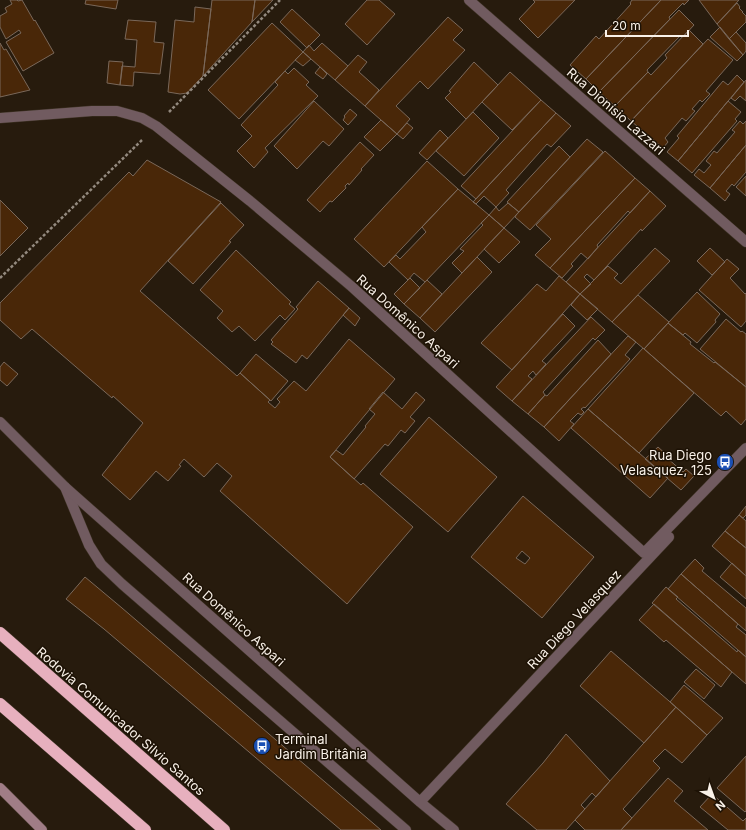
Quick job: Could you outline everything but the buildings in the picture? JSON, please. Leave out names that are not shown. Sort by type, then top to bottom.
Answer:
[{"type":"highway","name":"Rodovia Comunicador Silvio Santos","points":[[0,633],[224,830]]},
{"type":"highway","points":[[0,704],[145,830]]},
{"type":"main road","points":[[0,788],[42,830]]},
{"type":"street","name":"Rua Dionísio Lazzari","points":[[469,0],[746,242]]},
{"type":"street","name":"Rua Domênico Aspari","points":[[0,118],[92,111],[117,111],[142,118],[156,126],[250,201],[351,286],[644,553],[746,448]]},
{"type":"street","name":"Rua Domênico Aspari","points":[[0,422],[65,487],[420,802],[454,830]]},
{"type":"street","name":"Rua Diego Velasquez","points":[[420,802],[638,571],[746,452]]},
{"type":"street","points":[[65,487],[89,545],[101,564],[128,590],[406,830]]},
{"type":"path","points":[[0,278],[156,126],[280,0]]},
{"type":"place","name":"Rua Diego Velasquez, 125","points":[[725,462]]},
{"type":"place","name":"Terminal Jardim Britânia","points":[[262,746]]}]
